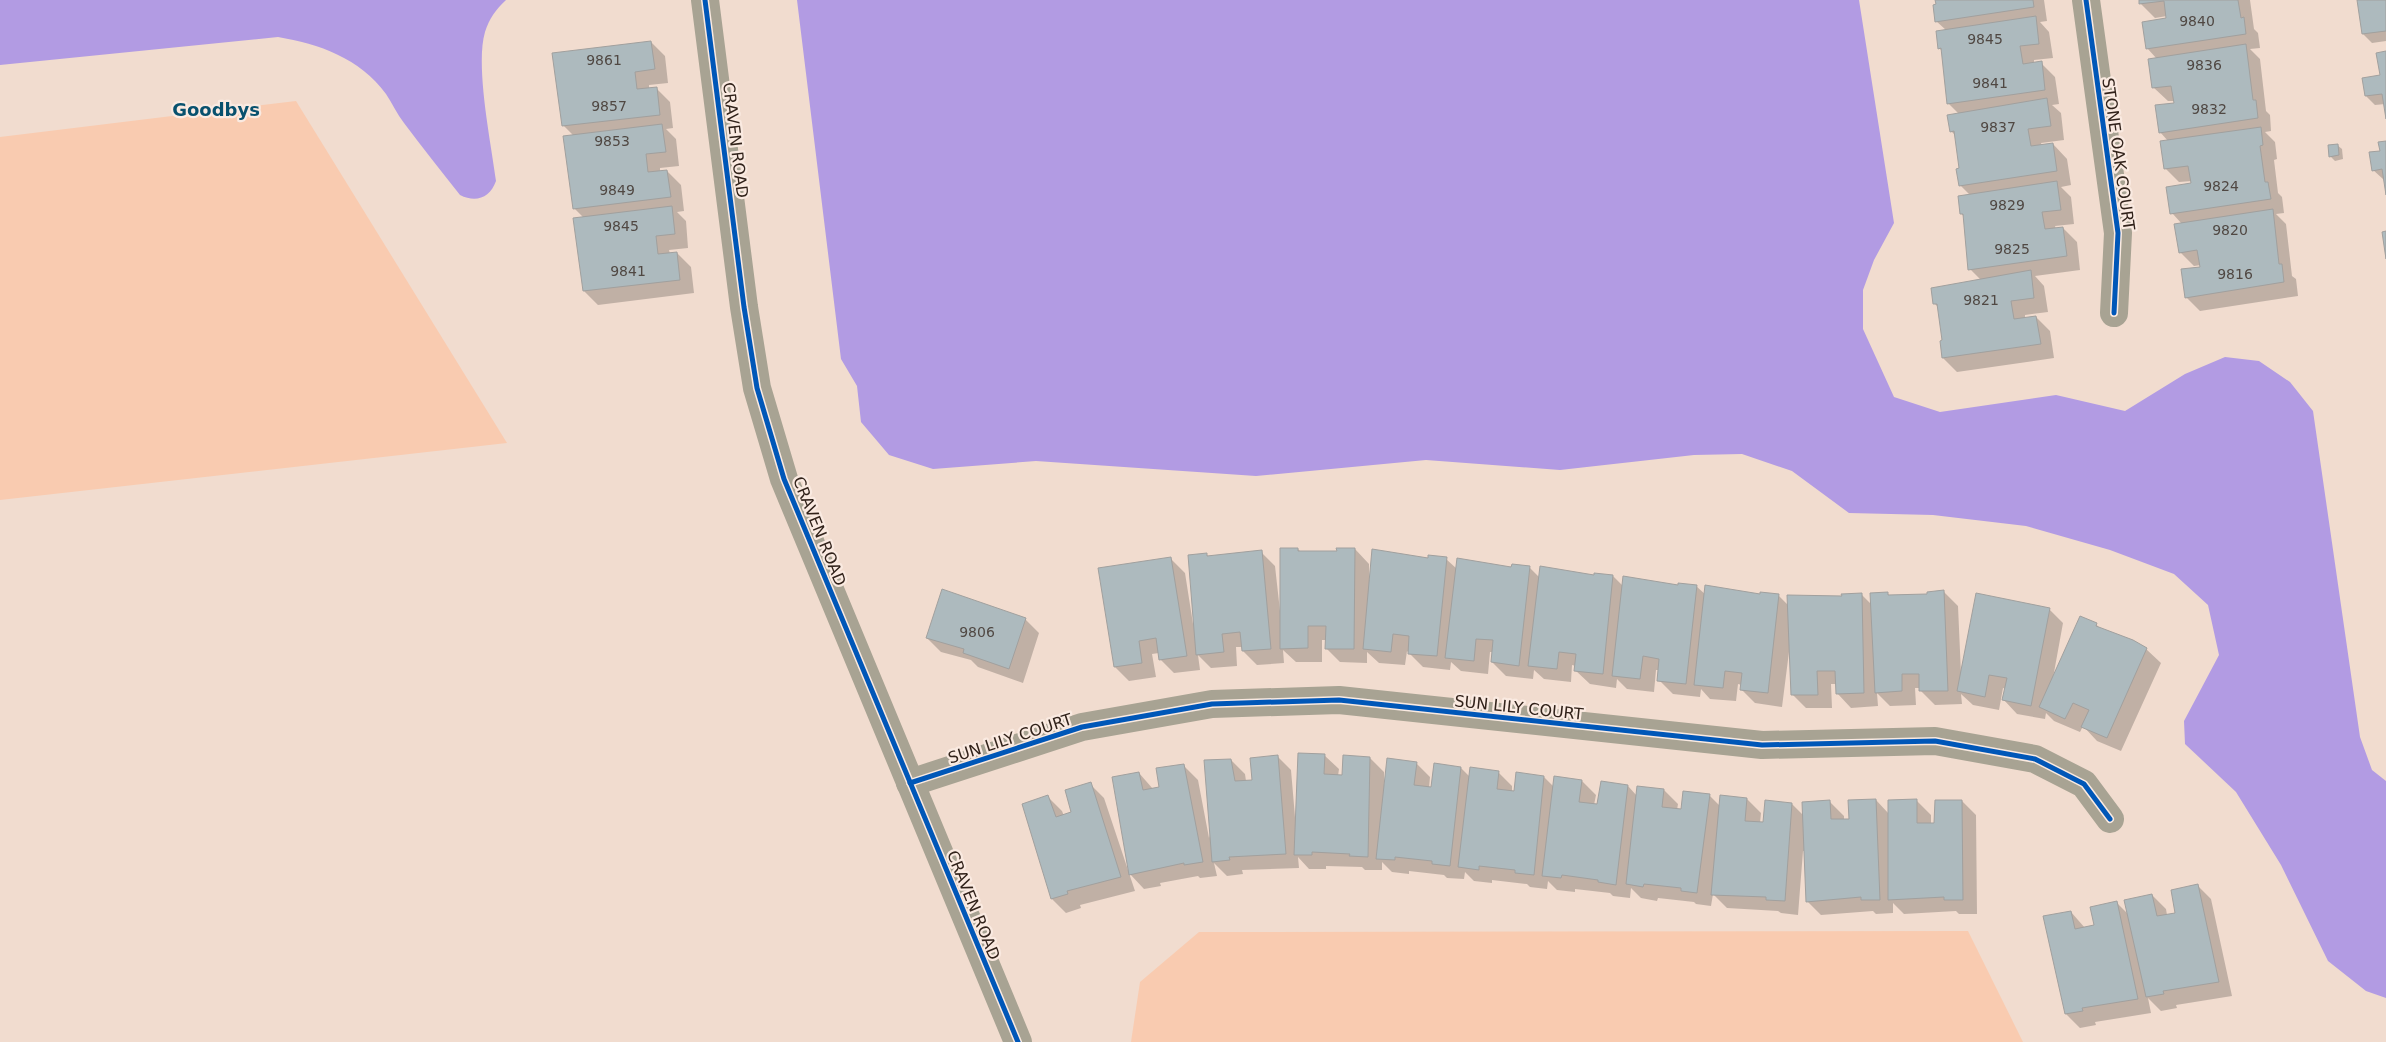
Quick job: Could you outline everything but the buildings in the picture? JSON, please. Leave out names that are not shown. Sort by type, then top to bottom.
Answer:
[{"type":"street","name":"CRAVEN ROAD","points":[[705,0],[756,388],[784,478],[1018,1042]]},
{"type":"street","name":"STONE OAK COURT","points":[[2086,0],[2118,232],[2114,313]]},
{"type":"street","name":"SUN LILY COURT","points":[[910,783],[1082,727],[1212,704],[1339,700],[1762,745],[1936,741],[2034,759],[2084,784],[2110,819]]},
{"type":"shaded area","points":[[0,0],[506,0],[496,11],[489,23],[482,47],[483,84],[496,181],[486,195],[477,199],[460,195],[404,123],[376,82],[351,62],[323,49],[278,37],[0,65]]},
{"type":"shaded area","points":[[797,0],[1859,0],[1894,223],[1874,260],[1863,290],[1863,329],[1894,397],[1940,412],[2056,395],[2125,411],[2185,374],[2225,357],[2259,361],[2290,382],[2313,411],[2360,737],[2372,770],[2386,781],[2386,998],[2366,991],[2328,961],[2281,865],[2236,792],[2185,744],[2184,721],[2219,655],[2208,605],[2174,574],[2110,550],[2026,526],[1933,515],[1849,513],[1792,471],[1742,454],[1694,455],[1560,470],[1426,460],[1256,476],[1036,461],[933,469],[889,455],[861,422],[857,386],[841,359]]},
{"type":"shaded area","points":[[296,101],[507,443],[0,500],[0,137]]},
{"type":"shaded area","points":[[1968,931],[2023,1042],[1131,1042],[1140,982],[1199,932]]},
{"type":"cycle path","points":[[705,0],[744,307],[757,388],[784,479],[1018,1042]]},
{"type":"cycle path","points":[[2086,0],[2118,233],[2114,313]]},
{"type":"cycle path","points":[[910,783],[1082,727],[1212,704],[1339,700],[1762,745],[1935,741],[2035,759],[2084,784],[2110,819]]},
{"type":"district","name":"Goodbys","points":[[216,110]]}]
